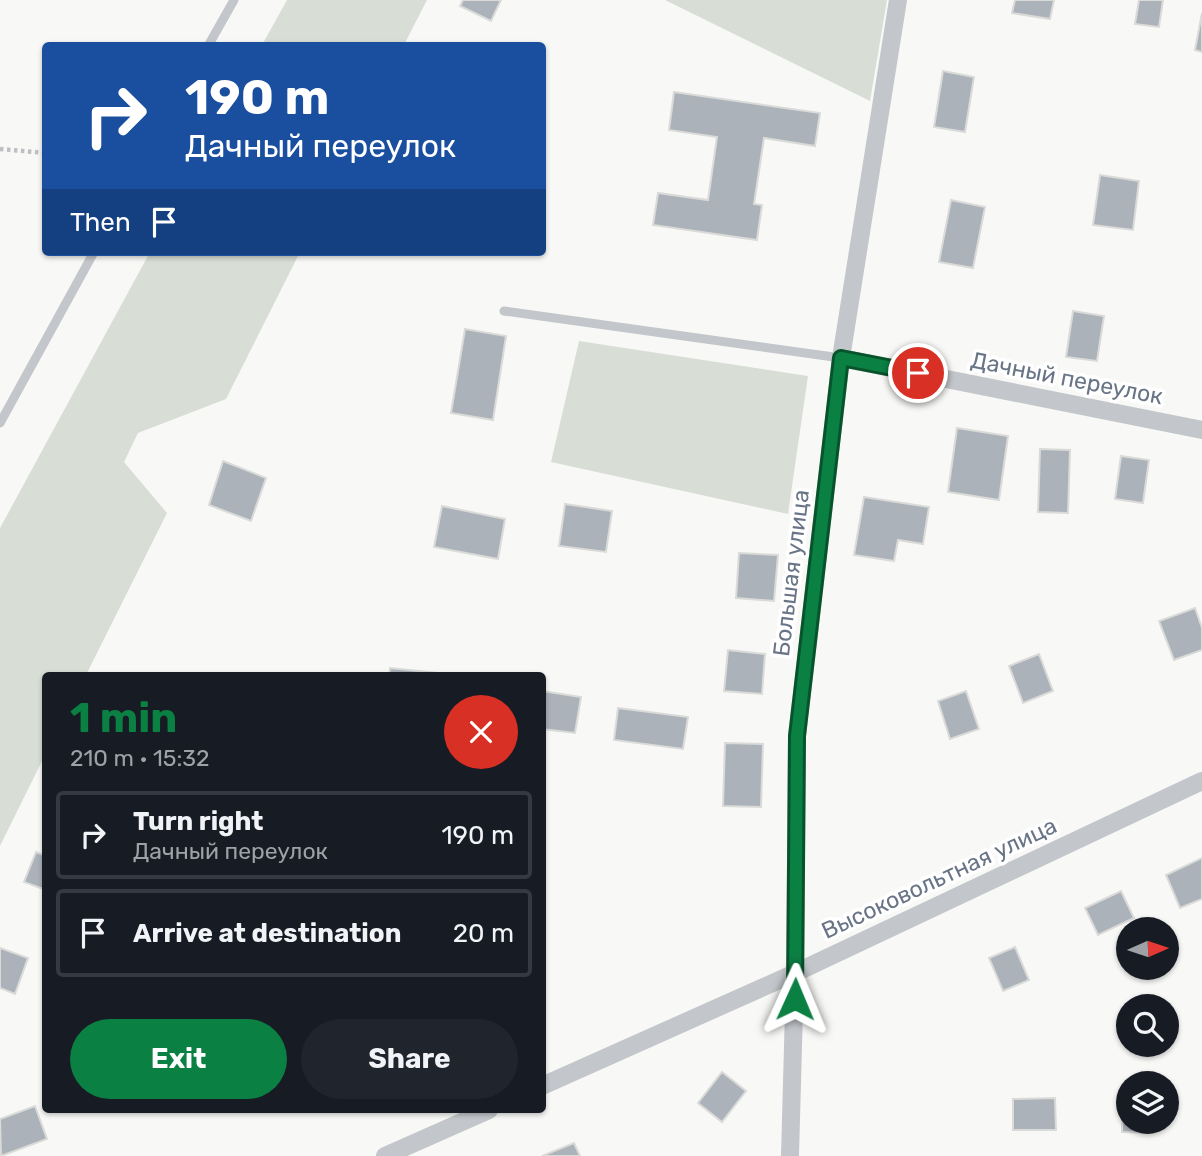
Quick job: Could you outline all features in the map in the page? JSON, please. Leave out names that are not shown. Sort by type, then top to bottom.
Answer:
[{"type":"street","name":"Большая улица","points":[[790,1156],[796,973],[797,736],[841,358],[898,0]]},
{"type":"street","name":"Дачный переулок","points":[[841,358],[1202,430]]},
{"type":"street","name":"Высоковольтная улица","points":[[546,1084],[796,973],[1202,781]]},
{"type":"street","points":[[385,1156],[482,1113]]},
{"type":"lane","points":[[210,42],[234,0]]},
{"type":"lane","points":[[0,423],[92,256]]},
{"type":"lane","points":[[504,311],[841,358]]},
{"type":"path","points":[[0,149],[42,153]]},
{"type":"shaded area","points":[[287,0],[427,0],[406,42],[264,42]]},
{"type":"shaded area","points":[[665,0],[887,0],[870,101]]},
{"type":"shaded area","points":[[148,256],[298,256],[226,399],[138,433],[124,462],[167,513],[88,672],[42,672],[42,761],[0,846],[0,528]]},
{"type":"shaded area","points":[[579,341],[808,376],[788,514],[551,462]]},
{"type":"building","points":[[463,0],[501,0],[491,21],[460,6]]},
{"type":"building","points":[[1015,0],[1054,0],[1050,19],[1012,13]]},
{"type":"building","points":[[1139,0],[1163,0],[1159,27],[1135,24]]},
{"type":"building","points":[[1202,13],[1202,52],[1195,50]]},
{"type":"building","points":[[943,71],[974,77],[965,132],[934,127]]},
{"type":"building","points":[[674,92],[820,113],[815,146],[764,138],[754,204],[762,205],[757,240],[653,225],[658,193],[708,200],[717,137],[669,130]]},
{"type":"building","points":[[1100,175],[1139,181],[1133,230],[1093,225]]},
{"type":"building","points":[[951,200],[985,207],[973,268],[939,262]]},
{"type":"building","points":[[1073,311],[1104,316],[1097,361],[1066,357]]},
{"type":"building","points":[[465,329],[506,336],[493,420],[451,413]]},
{"type":"building","points":[[957,428],[1008,436],[999,500],[948,492]]},
{"type":"building","points":[[1040,449],[1070,450],[1068,513],[1038,512]]},
{"type":"building","points":[[1121,456],[1149,460],[1143,503],[1115,499]]},
{"type":"building","points":[[223,461],[266,478],[251,521],[209,505]]},
{"type":"building","points":[[864,497],[929,507],[923,544],[898,540],[894,561],[854,555]]},
{"type":"building","points":[[565,504],[612,511],[606,552],[559,546]]},
{"type":"building","points":[[442,506],[505,519],[498,559],[434,547]]},
{"type":"building","points":[[739,553],[778,555],[774,601],[736,598]]},
{"type":"building","points":[[1195,608],[1202,628],[1202,650],[1174,660],[1159,621]]},
{"type":"building","points":[[728,650],[765,654],[762,694],[724,691]]},
{"type":"building","points":[[1039,654],[1053,691],[1023,703],[1009,666]]},
{"type":"building","points":[[390,668],[428,672],[390,672]]},
{"type":"building","points":[[966,691],[979,729],[950,739],[938,701]]},
{"type":"building","points":[[546,692],[581,697],[575,733],[546,729]]},
{"type":"building","points":[[618,708],[688,717],[683,749],[614,740]]},
{"type":"building","points":[[725,743],[763,744],[761,807],[723,806]]},
{"type":"building","points":[[36,852],[42,854],[42,889],[24,882]]},
{"type":"building","points":[[1202,858],[1202,899],[1180,908],[1166,875]]},
{"type":"building","points":[[1121,891],[1134,917],[1116,917],[1116,926],[1098,935],[1085,908]]},
{"type":"building","points":[[1015,947],[1029,980],[1003,991],[989,958]]},
{"type":"building","points":[[0,948],[28,958],[15,994],[0,988]]},
{"type":"building","points":[[722,1072],[746,1091],[722,1122],[698,1103]]},
{"type":"building","points":[[1055,1098],[1056,1130],[1013,1130],[1013,1099]]},
{"type":"building","points":[[35,1106],[47,1139],[1,1156],[0,1119]]},
{"type":"building","points":[[574,1143],[580,1156],[542,1156]]},
{"type":"route","points":[[795,999],[797,736],[841,358],[918,373]]}]
